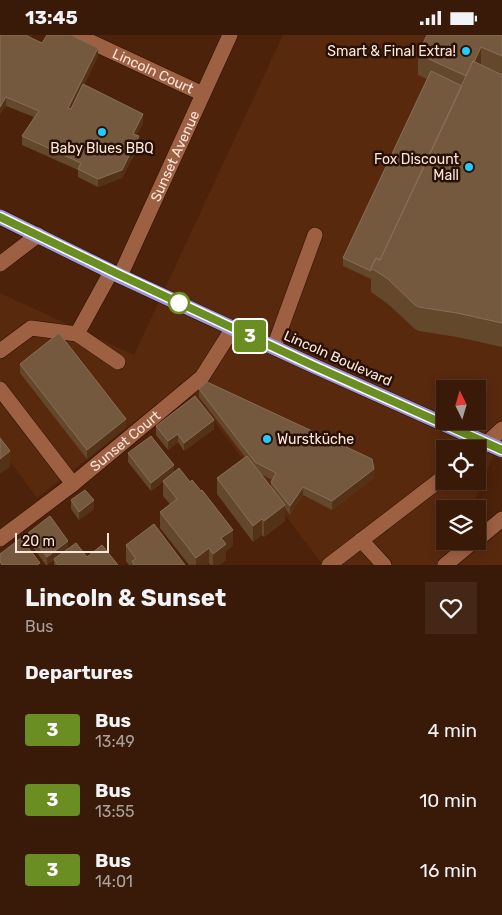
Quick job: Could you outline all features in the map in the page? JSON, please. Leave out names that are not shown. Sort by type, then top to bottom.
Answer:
[{"type":"highway","name":"Lincoln Boulevard","points":[[0,217],[116,274],[468,440]]},
{"type":"highway","name":"Lincoln Boulevard","points":[[486,447],[502,450]]},
{"type":"street","name":"Lincoln Court","points":[[76,35],[203,94]]},
{"type":"street","name":"Sunset Avenue","points":[[77,334],[116,274],[230,35]]},
{"type":"street","points":[[0,264],[38,235]]},
{"type":"street","points":[[274,347],[315,235]]},
{"type":"street","points":[[0,351],[31,328],[77,334],[118,361]]},
{"type":"street","name":"Sunset Court","points":[[0,539],[73,484],[202,377],[234,328]]},
{"type":"street","points":[[0,389],[73,484]]},
{"type":"street","points":[[486,444],[502,429]]},
{"type":"street","points":[[328,565],[436,483]]},
{"type":"street","points":[[486,532],[502,519]]},
{"type":"street","points":[[361,540],[384,565]]},
{"type":"street","points":[[445,565],[463,550]]},
{"type":"shaded area","points":[[283,35],[502,35],[502,435],[486,473],[486,440],[436,440],[436,490],[479,490],[475,500],[436,500],[436,550],[486,550],[486,524],[502,532],[502,565],[323,565],[185,383],[37,498],[0,448],[0,293],[134,355]]},
{"type":"building","points":[[0,35],[27,35],[42,43],[47,35],[71,35],[98,48],[68,108],[71,109],[83,84],[143,114],[133,134],[139,136],[122,170],[98,179],[78,169],[81,163],[22,136],[39,111],[6,97],[0,107]]},
{"type":"building","points":[[427,35],[502,35],[502,56],[481,47],[466,76],[418,54]]},
{"type":"building","name":"Fox Discount Mall","points":[[473,61],[502,75],[502,323],[419,307],[388,279],[371,268],[376,258],[380,260]]},
{"type":"building","points":[[431,71],[462,86],[380,260],[376,258],[371,271],[343,258]]},
{"type":"building","points":[[59,333],[126,419],[87,450],[20,364]]},
{"type":"building","points":[[207,382],[372,459],[374,469],[332,501],[303,487],[290,506],[271,482],[276,473],[255,462],[199,389]]},
{"type":"building","points":[[195,396],[214,420],[184,443],[178,434],[168,441],[156,426]]},
{"type":"building","points":[[151,436],[174,465],[151,483],[128,453]]},
{"type":"building","points":[[0,438],[10,451],[0,459]]},
{"type":"building","points":[[247,456],[285,505],[264,521],[262,519],[253,526],[217,478]]},
{"type":"building","points":[[179,468],[190,482],[192,480],[202,490],[233,530],[221,538],[226,544],[213,554],[209,548],[196,558],[160,512],[177,499],[163,481]]},
{"type":"building","points":[[85,490],[94,500],[79,512],[71,500]]},
{"type":"building","points":[[50,516],[68,541],[47,557],[28,533]]},
{"type":"building","points":[[154,524],[185,565],[134,565],[132,561],[136,559],[126,545]]},
{"type":"building","points":[[21,538],[40,563],[37,565],[2,565],[0,554]]},
{"type":"building","points":[[76,543],[87,557],[102,545],[118,565],[58,565],[54,559]]},
{"type":"bus line","name":"3","points":[[0,217],[225,325],[502,450]]},
{"type":"place","name":"Smart & Final Extra!","points":[[466,51]]},
{"type":"place","name":"Baby Blues BBQ","points":[[102,132]]},
{"type":"place","name":"Fox Discount Mall","points":[[469,167]]},
{"type":"place","name":"Wurstküche","points":[[267,439]]}]
